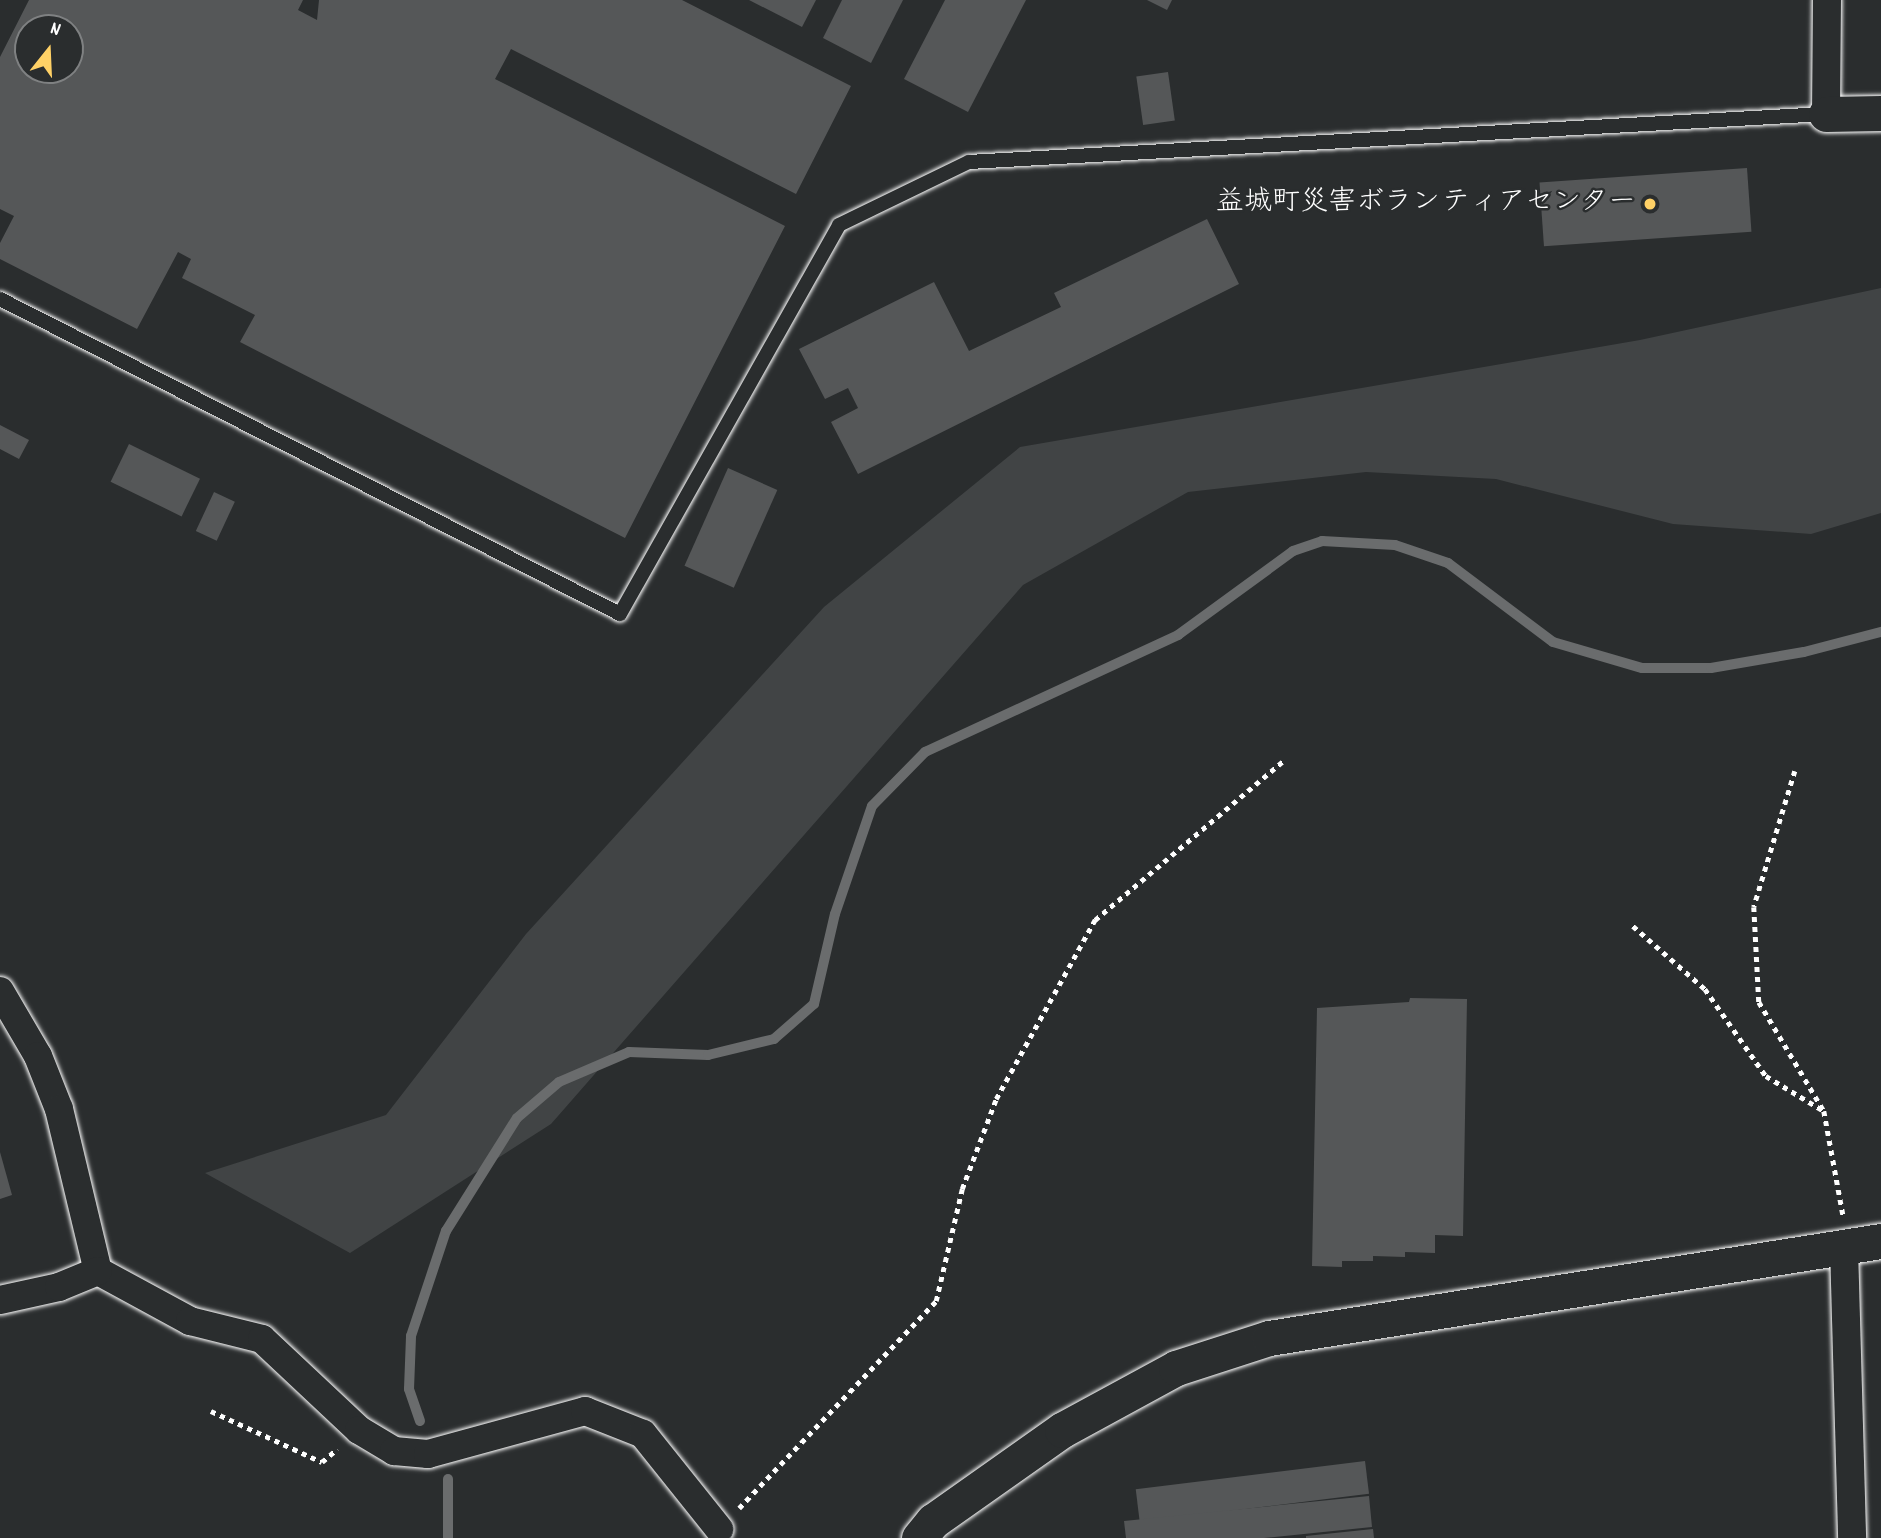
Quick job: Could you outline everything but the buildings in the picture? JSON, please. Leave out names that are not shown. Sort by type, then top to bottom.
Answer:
[{"type":"street","points":[[1827,0],[1826,114],[1881,113]]},
{"type":"street","points":[[0,991],[38,1056],[59,1109],[98,1271],[190,1321],[262,1339],[359,1430],[394,1451],[428,1454],[585,1411],[643,1434],[719,1529]]},
{"type":"street","points":[[919,1538],[933,1521],[1062,1430],[1176,1368],[1269,1338],[1881,1241]]},
{"type":"street","points":[[1844,1247],[1852,1538]]},
{"type":"street","points":[[0,1300],[59,1287],[98,1271]]},
{"type":"lane","points":[[0,299],[620,614],[839,225],[970,162],[1826,114]]},
{"type":"path","points":[[719,1529],[936,1301],[962,1189],[996,1099],[1095,920],[1284,760]]},
{"type":"path","points":[[1795,771],[1754,907],[1759,1002],[1824,1111],[1842,1198],[1844,1247]]},
{"type":"path","points":[[1633,926],[1705,989],[1766,1076],[1824,1111]]},
{"type":"path","points":[[211,1411],[322,1462],[359,1430]]},
{"type":"shaded area","points":[[1881,288],[1881,513],[1811,534],[1673,524],[1496,479],[1366,472],[1188,492],[1023,585],[551,1124],[350,1253],[205,1173],[386,1115],[526,934],[824,607],[1020,447],[1640,340]]},
{"type":"waterway","points":[[420,1421],[409,1389],[411,1336],[446,1231],[517,1118],[559,1082],[629,1052],[708,1055],[774,1039],[814,1004],[835,914],[872,806],[925,752],[1178,635],[1293,551],[1322,541],[1395,545],[1448,563],[1553,642],[1642,668],[1711,668],[1804,652],[1881,632]]},
{"type":"waterway","points":[[448,1479],[448,1538]]},
{"type":"place","name":"益城町災害ボランティアセンター","points":[[1650,204]]}]
